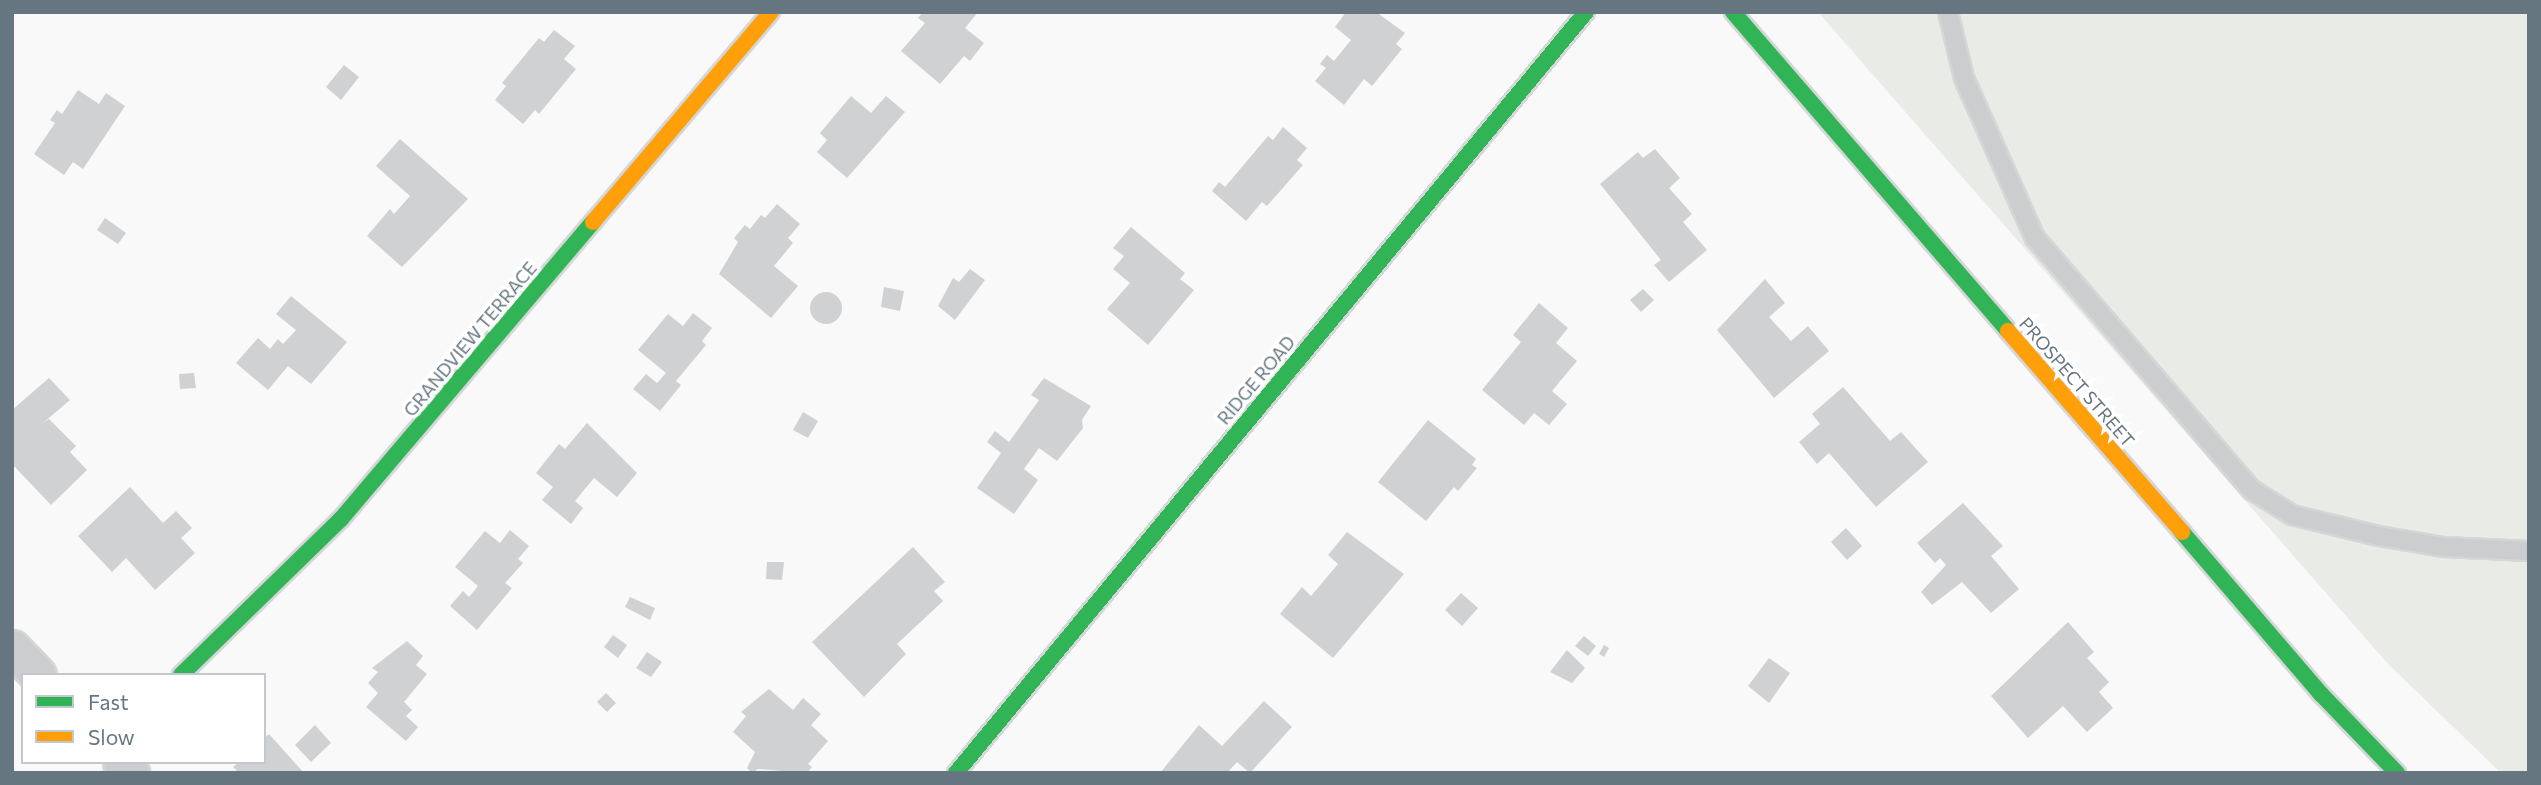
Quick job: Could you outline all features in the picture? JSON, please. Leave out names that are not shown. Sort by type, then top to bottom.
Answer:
[{"type":"street","name":"GRANDVIEW TERRACE","points":[[183,673],[341,519],[771,12]]},
{"type":"street","name":"RIDGE ROAD","points":[[956,773],[1586,12]]},
{"type":"street","name":"PROSPECT STREET","points":[[1733,12],[2321,694],[2397,773]]},
{"type":"street","points":[[12,648],[36,673]]},
{"type":"lane","points":[[1948,12],[1964,78],[2035,238],[2252,490],[2292,515],[2379,536],[2444,547],[2529,551]]},
{"type":"shaded area","points":[[1818,12],[2529,12],[2529,773],[2501,773],[2388,664]]},
{"type":"building","points":[[923,12],[978,12],[965,28],[984,43],[970,61],[964,56],[940,84],[901,51],[925,23],[918,18]]},
{"type":"building","points":[[1346,12],[1376,12],[1405,33],[1396,44],[1402,49],[1372,86],[1364,79],[1344,105],[1315,81],[1326,68],[1320,64],[1327,55],[1334,61],[1351,40],[1335,27]]},
{"type":"building","points":[[554,30],[575,46],[564,59],[576,69],[539,114],[535,110],[523,124],[495,100],[506,86],[502,83],[539,38],[544,42]]},
{"type":"building","points":[[344,65],[359,77],[341,100],[326,87]]},
{"type":"building","points":[[78,90],[99,104],[106,93],[125,106],[83,169],[73,162],[64,175],[34,154],[55,123],[50,120],[57,110],[62,114]]},
{"type":"building","points":[[851,96],[871,113],[886,96],[905,112],[847,178],[817,152],[827,140],[820,133]]},
{"type":"building","points":[[1283,127],[1307,148],[1297,160],[1303,165],[1267,206],[1262,202],[1246,221],[1212,191],[1219,182],[1225,187],[1268,136],[1273,140]]},
{"type":"building","points":[[400,139],[468,199],[402,267],[367,236],[390,209],[394,214],[410,196],[376,166]]},
{"type":"building","points":[[1655,149],[1680,178],[1669,188],[1692,214],[1683,222],[1707,250],[1669,282],[1654,265],[1661,260],[1600,184],[1638,152],[1643,158]]},
{"type":"building","points":[[777,204],[800,224],[788,238],[793,243],[774,266],[798,286],[771,318],[719,274],[738,242],[734,238],[745,225],[750,229],[761,215],[765,218]]},
{"type":"building","points":[[105,218],[126,233],[118,244],[97,230]]},
{"type":"building","points":[[1131,227],[1185,273],[1180,279],[1194,290],[1148,345],[1107,309],[1130,283],[1113,269],[1124,256],[1113,248]]},
{"type":"building","points":[[970,269],[985,280],[955,320],[938,306],[953,278],[959,282]]},
{"type":"building","points":[[1765,279],[1785,303],[1769,317],[1791,341],[1808,326],[1829,351],[1774,398],[1717,330]]},
{"type":"building","points":[[884,287],[904,291],[900,311],[881,307]]},
{"type":"building","points":[[1643,289],[1654,300],[1641,312],[1630,300]]},
{"type":"building","points":[[826,292],[837,297],[842,308],[837,319],[826,324],[815,319],[810,308],[815,297]]},
{"type":"building","points":[[291,296],[347,342],[311,384],[288,366],[268,390],[236,363],[258,338],[270,349],[278,339],[283,344],[296,330],[276,314]]},
{"type":"building","points":[[1539,303],[1568,328],[1556,343],[1577,361],[1552,391],[1567,404],[1549,425],[1534,413],[1524,425],[1482,390],[1521,342],[1513,335]]},
{"type":"building","points":[[693,313],[712,328],[702,341],[706,345],[676,381],[681,385],[660,411],[633,389],[646,374],[657,383],[666,373],[638,350],[668,314],[683,326]]},
{"type":"building","points":[[194,373],[196,388],[180,389],[179,374]]},
{"type":"building","points":[[49,378],[70,400],[43,423],[49,419],[76,446],[70,452],[87,470],[51,505],[12,464],[12,410]]},
{"type":"building","points":[[1044,378],[1091,406],[1082,420],[1083,428],[1057,461],[1039,448],[1024,469],[1038,480],[1014,514],[977,488],[1001,453],[987,442],[995,431],[1009,442],[1039,400],[1031,395]]},
{"type":"building","points":[[1843,387],[1890,441],[1901,432],[1928,462],[1876,507],[1829,453],[1817,464],[1799,442],[1820,424],[1812,414]]},
{"type":"building","points":[[803,412],[818,421],[808,438],[793,430]]},
{"type":"building","points":[[1428,420],[1476,459],[1472,465],[1477,468],[1458,491],[1454,487],[1426,521],[1378,482]]},
{"type":"building","points":[[587,423],[637,473],[617,497],[594,478],[575,501],[583,508],[571,524],[542,500],[553,487],[536,473],[559,444],[565,449]]},
{"type":"building","points":[[130,487],[163,523],[176,511],[192,528],[181,538],[195,553],[155,590],[126,558],[112,572],[78,536]]},
{"type":"building","points":[[1963,503],[2003,546],[1991,556],[2019,589],[1991,613],[1962,582],[1932,605],[1921,592],[1946,565],[1940,558],[1935,563],[1917,543]]},
{"type":"building","points":[[1846,528],[1862,546],[1847,560],[1831,542]]},
{"type":"building","points":[[510,530],[529,546],[518,559],[523,563],[505,583],[512,588],[477,630],[450,606],[463,591],[469,597],[478,586],[455,567],[485,531],[500,543]]},
{"type":"building","points":[[1347,532],[1404,574],[1333,658],[1280,614],[1302,587],[1311,596],[1338,564],[1328,555]]},
{"type":"building","points":[[913,547],[945,582],[934,591],[943,601],[897,644],[906,654],[864,697],[812,642]]},
{"type":"building","points":[[767,562],[784,562],[782,580],[766,579]]},
{"type":"building","points":[[1461,593],[1478,608],[1462,626],[1445,610]]},
{"type":"building","points":[[630,597],[655,608],[650,620],[625,607]]},
{"type":"building","points":[[2068,622],[2094,652],[2087,658],[2109,682],[2099,692],[2113,708],[2087,732],[2063,706],[2028,738],[1991,696]]},
{"type":"building","points":[[613,635],[627,645],[618,658],[604,647]]},
{"type":"building","points":[[1584,636],[1596,646],[1588,656],[1575,646]]},
{"type":"building","points":[[407,641],[423,656],[416,665],[427,674],[404,702],[412,710],[406,716],[418,727],[406,741],[366,707],[378,693],[368,683],[378,672],[372,668]]},
{"type":"building","points":[[1604,645],[1609,648],[1604,657],[1599,654]]},
{"type":"building","points":[[1567,650],[1585,668],[1572,683],[1550,672]]},
{"type":"building","points":[[647,652],[662,662],[651,677],[636,668]]},
{"type":"building","points":[[1769,658],[1790,673],[1769,703],[1748,686]]},
{"type":"building","points":[[769,689],[793,710],[803,698],[821,714],[811,725],[828,741],[808,764],[812,767],[807,773],[758,769],[752,773],[747,768],[755,752],[733,732],[746,716],[741,712]]},
{"type":"building","points":[[606,693],[616,703],[607,712],[597,702]]},
{"type":"building","points":[[1264,701],[1292,727],[1250,773],[1237,762],[1227,773],[1160,773],[1199,725],[1222,746]]},
{"type":"building","points":[[315,725],[331,743],[311,762],[295,745]]},
{"type":"building","points":[[269,734],[304,773],[239,773],[233,767],[237,764],[266,764],[266,736]]},
{"type":"traffic: fast","points":[[956,773],[1586,12]]},
{"type":"traffic: fast","points":[[1733,12],[2008,331]]},
{"type":"traffic: fast","points":[[183,673],[341,519],[593,222]]},
{"type":"traffic: fast","points":[[2182,532],[2321,694],[2397,773]]},
{"type":"traffic: slow","points":[[593,222],[771,12]]},
{"type":"traffic: slow","points":[[2008,331],[2182,532]]}]
